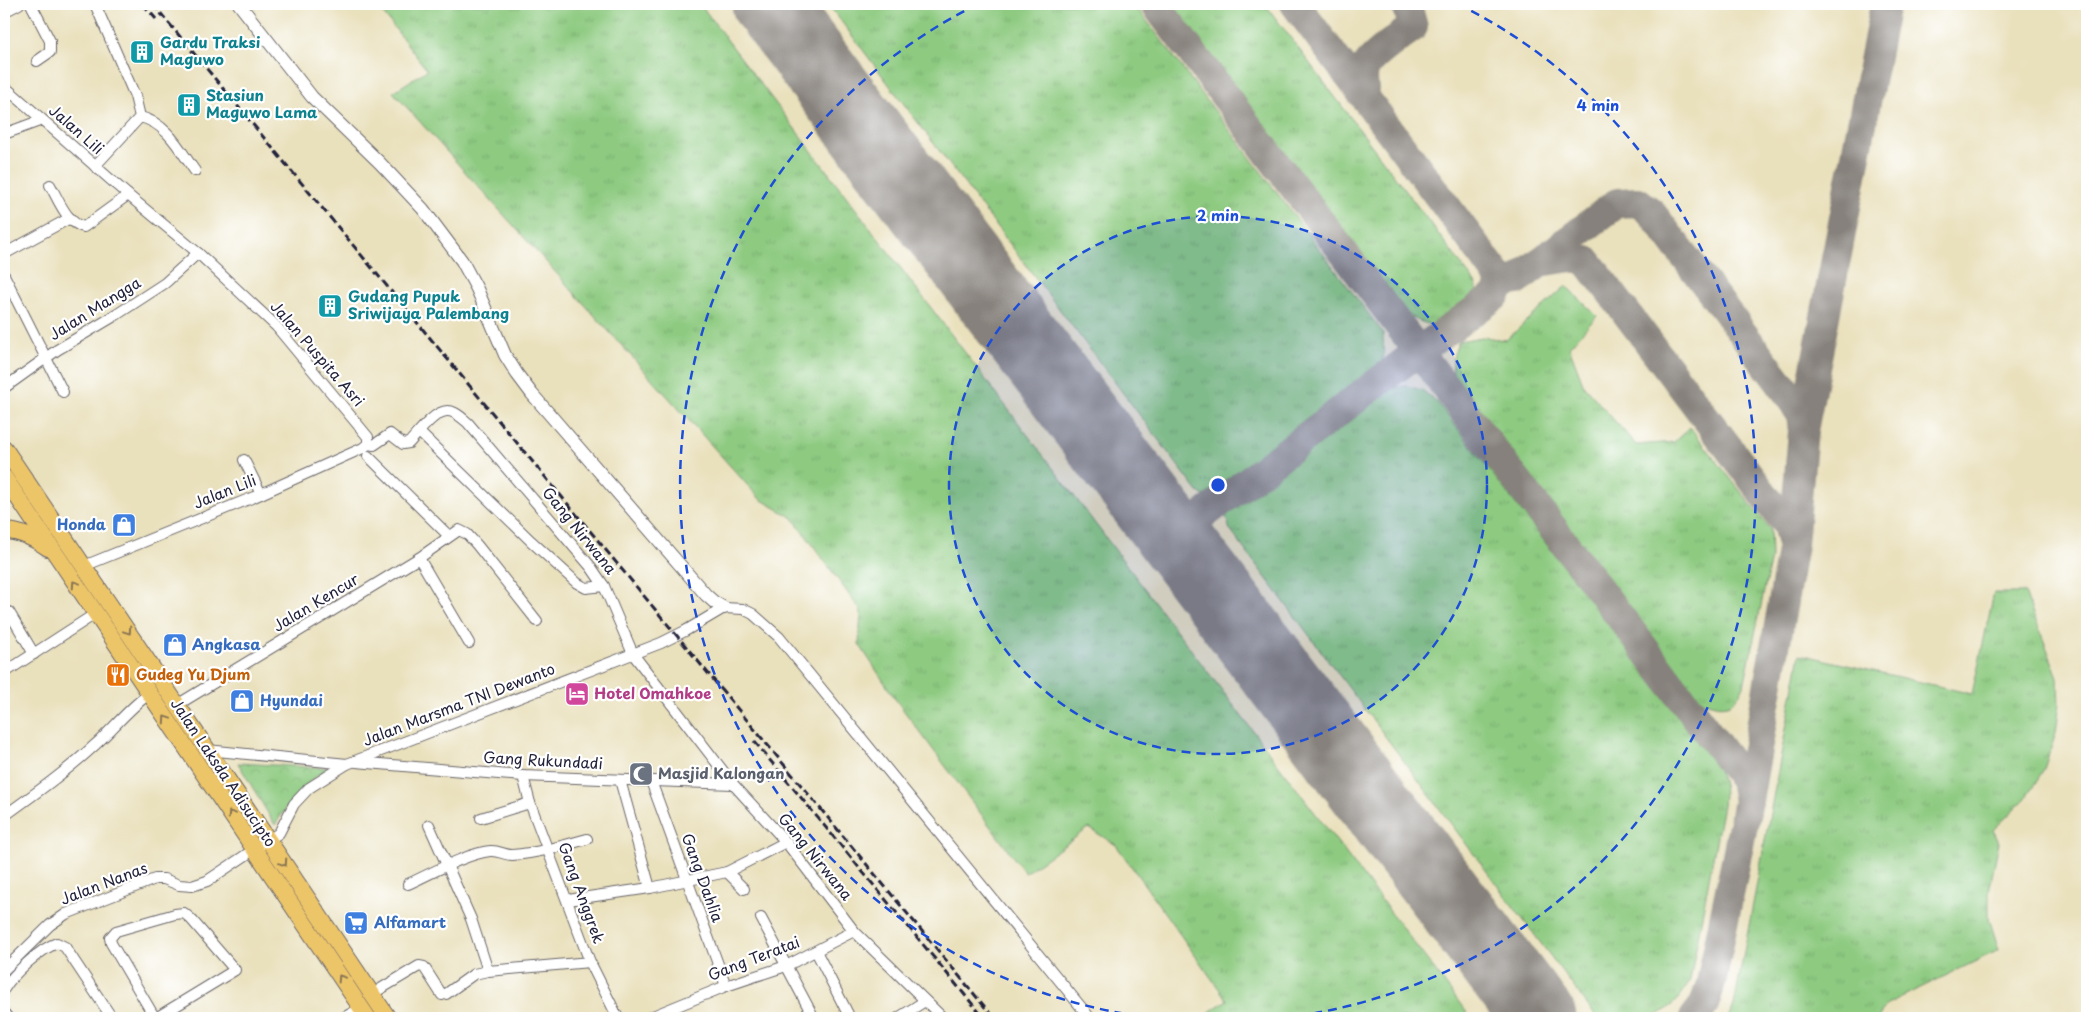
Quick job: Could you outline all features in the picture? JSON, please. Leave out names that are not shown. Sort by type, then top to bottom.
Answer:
[{"type":"highway","name":"Jalan Laksda Adisucipto","points":[[4,448],[207,750],[364,1013]]},
{"type":"highway","name":"Jalan Laksda Adisucipto","points":[[4,477],[10,501],[27,512],[194,759],[262,845],[388,1018]]},
{"type":"highway","points":[[10,501],[31,489]]},
{"type":"highway","points":[[4,525],[41,504]]},
{"type":"highway","points":[[4,532],[20,533],[31,537],[52,551]]},
{"type":"street","points":[[4,12],[19,4]]},
{"type":"street","points":[[31,4],[50,41],[50,52],[37,60]]},
{"type":"street","points":[[95,4],[135,96],[140,117]]},
{"type":"street","points":[[239,4],[312,97],[400,183],[444,236],[462,260],[477,289],[505,355],[532,394],[706,595],[724,608],[743,609],[753,614],[779,637],[1090,1018]]},
{"type":"street","name":"Jalan Lili","points":[[4,86],[128,195],[198,253]]},
{"type":"street","points":[[95,166],[140,117]]},
{"type":"street","points":[[140,117],[151,119],[162,127],[195,171]]},
{"type":"street","points":[[4,134],[42,120]]},
{"type":"street","points":[[50,185],[70,218],[84,227],[128,195]]},
{"type":"street","points":[[4,254],[70,218]]},
{"type":"street","name":"Jalan Mangga","points":[[4,388],[47,357],[165,283],[198,253]]},
{"type":"street","name":"Jalan Puspita Asri","points":[[198,253],[276,326],[368,440]]},
{"type":"street","points":[[4,276],[47,357],[63,392]]},
{"type":"street","name":"Gang Nirwana","points":[[368,440],[374,445],[390,434],[403,444],[406,444],[436,415],[449,410],[468,423],[591,566],[604,586],[633,654],[733,784],[786,842],[854,931],[943,1018]]},
{"type":"street","points":[[419,432],[577,583],[586,588],[604,586]]},
{"type":"street","name":"Jalan Lili","points":[[84,566],[261,494],[368,440]]},
{"type":"street","points":[[368,456],[449,536],[459,530],[467,534],[537,621]]},
{"type":"street","points":[[244,460],[261,494]]},
{"type":"street","name":"Jalan Kencur","points":[[177,705],[419,558],[449,536]]},
{"type":"street","points":[[419,558],[469,643]]},
{"type":"street","name":"Jalan Marsma TNI Dewanto","points":[[207,750],[349,763],[677,636],[724,608]]},
{"type":"street","points":[[9,612],[34,654]]},
{"type":"street","points":[[4,673],[95,614]]},
{"type":"street","points":[[4,816],[57,778],[97,743],[122,716],[149,694]]},
{"type":"street","points":[[194,759],[207,750]]},
{"type":"street","name":"Gang Rukundadi","points":[[349,763],[523,776],[733,784]]},
{"type":"street","name":"Jalan Nanas","points":[[4,970],[50,925],[66,914],[154,879],[164,878],[186,886],[207,881],[279,833],[294,804],[309,788],[349,763]]},
{"type":"street","name":"Gang Anggrek","points":[[523,776],[530,803],[590,962],[618,1018]]},
{"type":"street","points":[[620,780],[650,888]]},
{"type":"street","name":"Gang Dahlia","points":[[650,781],[726,986]]},
{"type":"street","points":[[481,818],[530,803]]},
{"type":"street","points":[[429,825],[471,919],[488,971]]},
{"type":"street","points":[[408,884],[447,866],[491,851],[506,855],[549,850],[587,838]]},
{"type":"street","points":[[568,900],[650,888],[727,872],[786,842]]},
{"type":"street","points":[[727,872],[744,889]]},
{"type":"street","points":[[184,913],[191,918],[234,970],[156,1018],[111,943],[110,938],[116,931],[184,913]]},
{"type":"street","points":[[761,918],[814,1018]]},
{"type":"street","name":"Gang Teratai","points":[[663,1015],[726,986],[786,966],[854,931]]},
{"type":"street","points":[[4,989],[39,953],[57,942],[66,947],[112,1018]]},
{"type":"street","points":[[816,951],[848,1014]]},
{"type":"street","points":[[372,994],[419,966],[424,967],[442,995],[474,974],[488,971],[590,962]]},
{"type":"street","points":[[898,1018],[926,1001]]},
{"type":"street","points":[[4,1013],[8,1018]]},
{"type":"street","points":[[343,1018],[364,1013]]},
{"type":"street","points":[[648,1018],[663,1015]]},
{"type":"green space","points":[[376,4],[700,4],[1471,1018],[1200,1018],[1227,1000],[1116,845],[1089,828],[1025,873],[896,700],[859,644],[861,611],[793,518],[760,499],[393,92],[427,70]]},
{"type":"green space","points":[[828,4],[1134,4],[1383,333],[1383,359],[1381,364],[1368,380],[1213,495],[1204,496],[1198,492]]},
{"type":"green space","points":[[1167,4],[1265,4],[1476,284],[1477,298],[1453,320],[1443,325],[1428,324],[1420,321],[1406,314],[1395,305]]},
{"type":"green space","points":[[1566,286],[1597,316],[1569,347],[1584,386],[1636,445],[1674,442],[1690,427],[1770,529],[1771,558],[1744,686],[1740,694],[1730,704],[1724,706],[1711,704],[1695,698],[1458,389],[1452,365],[1459,341],[1482,337],[1506,340]]},
{"type":"green space","points":[[1406,386],[1422,390],[1437,402],[1711,758],[1720,775],[1724,791],[1723,805],[1690,980],[1673,1004],[1655,1016],[1636,1019],[1597,1018],[1230,530],[1226,517],[1234,505],[1390,389]]},
{"type":"green space","points":[[1994,593],[2025,593],[2058,677],[2059,709],[2056,733],[2044,769],[2025,799],[1993,830],[1999,842],[1989,891],[1989,918],[1999,950],[1887,1004],[1878,1018],[1729,1018],[1734,1005],[1800,654],[1972,694]]},
{"type":"green space","points":[[238,763],[327,768],[298,794],[275,825]]},
{"type":"taxiway","points":[[1155,4],[1744,780],[1748,801]]},
{"type":"taxiway","points":[[1295,4],[1499,277],[1507,282],[1517,280],[1617,203],[1638,202],[1651,212],[1790,396],[1801,415],[1803,431]]},
{"type":"taxiway","points":[[1366,99],[1363,79],[1365,68],[1380,52],[1413,27],[1409,12],[1404,4]]},
{"type":"taxiway","points":[[1694,1018],[1704,1005],[1711,983],[1748,801],[1793,545],[1803,431],[1885,4]]},
{"type":"taxiway","points":[[1540,262],[1571,257],[1587,261],[1787,525],[1792,544]]},
{"type":"taxiway","points":[[1160,518],[1183,523],[1198,519],[1419,351],[1495,296],[1500,287],[1499,277]]},
{"type":"taxiway","points":[[1192,560],[1190,538],[1198,519]]},
{"type":"taxiway","points":[[1517,990],[1521,1018]]},
{"type":"runway","points":[[769,4],[1539,1018]]},
{"type":"railway","points":[[143,4],[156,19]]},
{"type":"railway","points":[[153,4],[994,1018]]},
{"type":"railway","points":[[754,741],[984,1018]]},
{"type":"place","name":"Gardu Traksi Maguwo","points":[[142,52]]},
{"type":"place","name":"Stasiun Maguwo Lama","points":[[189,105]]},
{"type":"place","name":"Gudang Pupuk Sriwijaya Palembang","points":[[330,306]]},
{"type":"place","name":"Honda","points":[[124,525]]},
{"type":"place","name":"Angkasa","points":[[175,645]]},
{"type":"place","name":"Gudeg Yu Djum","points":[[118,675]]},
{"type":"place","name":"Hotel Omahkoe","points":[[577,694]]},
{"type":"place","name":"Hyundai","points":[[242,701]]},
{"type":"place","name":"Masjid Kalongan","points":[[641,774]]},
{"type":"place","name":"Alfamart","points":[[356,923]]}]
